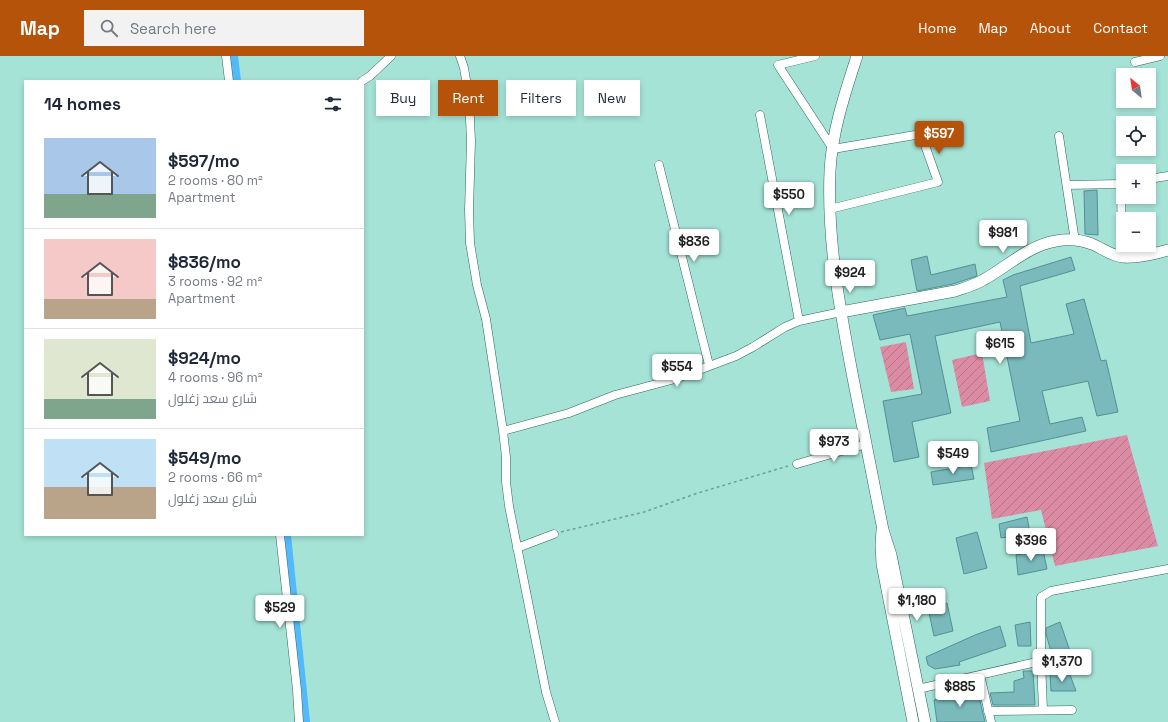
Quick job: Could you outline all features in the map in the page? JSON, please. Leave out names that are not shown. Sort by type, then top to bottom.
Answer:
[{"type":"main road","points":[[857,56],[841,110],[833,149],[830,170],[831,238],[841,312],[882,530],[891,555],[925,722]]},
{"type":"main road","points":[[841,312],[955,291],[983,281],[1030,251],[1043,244],[1056,241],[1075,241],[1091,244],[1122,257],[1141,256],[1168,250]]},
{"type":"main road","points":[[882,530],[880,544],[882,564],[912,722]]},
{"type":"street","points":[[226,56],[230,80]]},
{"type":"street","points":[[364,80],[370,76],[391,56]]},
{"type":"street","points":[[460,56],[464,68],[469,97],[471,141],[469,210],[470,243],[477,285],[486,319],[503,431],[506,457],[506,492],[546,692],[555,722]]},
{"type":"street","points":[[815,56],[778,65],[833,149],[921,134],[938,182],[830,209]]},
{"type":"street","points":[[1135,62],[1160,56]]},
{"type":"street","points":[[760,115],[799,321]]},
{"type":"street","points":[[1059,136],[1075,241]]},
{"type":"street","points":[[659,165],[709,365]]},
{"type":"street","points":[[1156,178],[1168,176]]},
{"type":"street","points":[[1067,185],[1116,184]]},
{"type":"street","points":[[1122,204],[1122,257]]},
{"type":"street","points":[[503,431],[569,413],[615,395],[675,379],[736,356],[785,327],[799,321],[841,312]]},
{"type":"street","points":[[797,464],[866,444]]},
{"type":"street","points":[[517,548],[554,534]]},
{"type":"street","points":[[280,536],[297,690],[299,722]]},
{"type":"street","points":[[1043,710],[1041,597],[1046,594],[1168,569]]},
{"type":"street","points":[[918,689],[1041,662],[1075,662]]},
{"type":"street","points":[[980,675],[991,722]]},
{"type":"street","points":[[988,711],[1072,710]]},
{"type":"path","points":[[554,534],[568,529],[644,512],[698,493],[797,464]]},
{"type":"shaded area","points":[[906,342],[914,389],[891,392],[880,347]]},
{"type":"shaded area","points":[[982,353],[990,401],[962,407],[952,360]]},
{"type":"shaded area","points":[[1127,435],[1158,546],[1055,566],[1041,510],[992,519],[984,463]]},
{"type":"building","points":[[1097,190],[1098,235],[1085,234],[1084,191]]},
{"type":"building","points":[[927,256],[931,275],[975,264],[977,276],[953,284],[917,291],[911,260]]},
{"type":"building","points":[[1071,257],[1075,270],[1020,286],[1031,343],[1074,334],[1066,304],[1084,299],[1101,361],[1106,360],[1118,412],[1097,416],[1088,381],[1042,391],[1050,424],[1082,417],[1086,431],[991,452],[987,428],[1020,421],[1000,322],[935,336],[951,413],[912,422],[919,457],[894,462],[883,401],[922,394],[910,334],[880,340],[873,315],[905,308],[907,316],[1007,297],[1003,280],[1013,275]]},
{"type":"building","points":[[971,465],[974,479],[933,485],[931,472]]},
{"type":"building","points":[[1027,517],[1030,533],[1001,538],[999,524]]},
{"type":"building","points":[[977,532],[987,568],[964,574],[956,538]]},
{"type":"building","points":[[1043,550],[1047,569],[1018,575],[1016,555]]},
{"type":"building","points":[[947,603],[953,631],[934,636],[928,608]]},
{"type":"building","points":[[1030,622],[1031,646],[1018,646],[1015,625]]},
{"type":"building","points":[[1060,622],[1072,657],[1052,655],[1046,634],[1046,628]]},
{"type":"building","points":[[1000,626],[1006,646],[959,662],[960,665],[935,669],[928,665],[926,657],[975,635]]},
{"type":"building","points":[[1023,671],[1033,671],[1035,705],[993,705],[990,693],[1014,692],[1014,681],[1024,678]]},
{"type":"building","points":[[1050,673],[1070,675],[1076,691],[1051,691]]},
{"type":"building","points":[[977,688],[985,722],[937,722],[934,700]]},
{"type":"waterway","points":[[233,56],[236,80]]},
{"type":"waterway","points":[[286,536],[305,722]]}]
